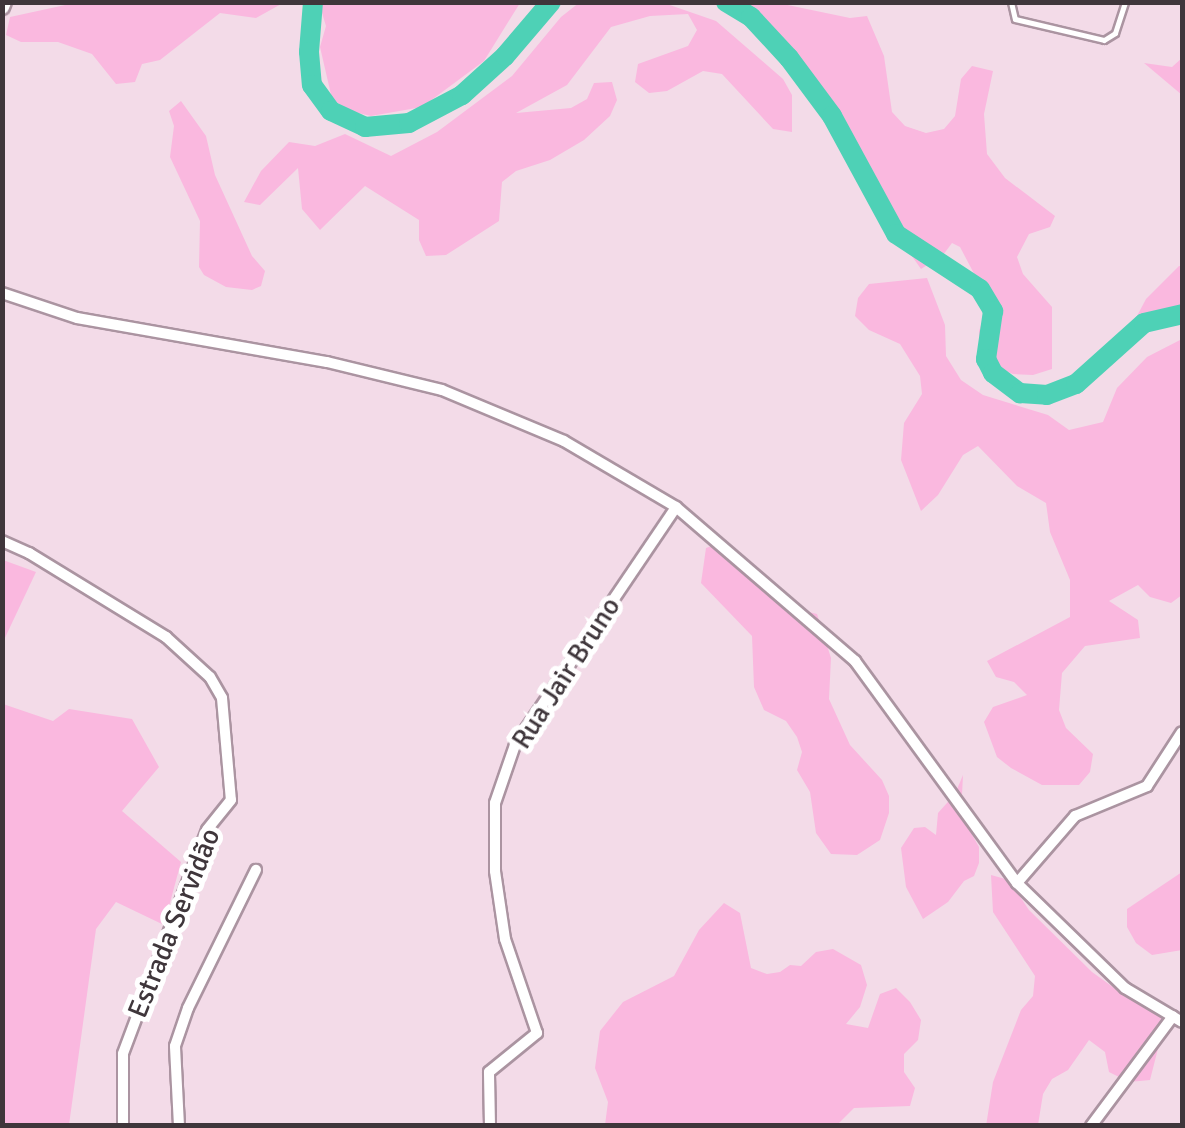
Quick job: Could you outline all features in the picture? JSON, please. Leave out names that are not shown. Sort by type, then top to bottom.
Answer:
[{"type":"street","points":[[2,293],[77,318],[326,362],[442,390],[564,440],[676,507],[855,661],[1017,883],[1125,988],[1178,1019],[1091,1126]]},
{"type":"street","name":"Rua Jair Bruno","points":[[490,1126],[489,1072],[537,1033],[506,939],[495,871],[495,803],[515,744],[676,507]]},
{"type":"street","name":"Estrada Servidão","points":[[2,542],[29,552],[166,637],[210,677],[222,698],[231,800],[207,830],[123,1054],[123,1126]]},
{"type":"street","points":[[1017,883],[1075,816],[1146,786],[1182,732]]},
{"type":"street","points":[[179,1126],[176,1046],[188,1008],[256,870]]},
{"type":"lane","points":[[1012,2],[1015,19],[1104,40],[1115,33],[1125,2]]},
{"type":"shaded area","points":[[79,2],[283,3],[256,18],[220,13],[160,60],[142,64],[135,82],[116,84],[92,54],[58,42],[21,42],[6,35],[10,17]]},
{"type":"shaded area","points":[[319,2],[520,3],[484,61],[422,107],[371,116],[350,111],[332,99],[320,47],[326,26]]},
{"type":"shaded area","points":[[580,2],[664,3],[716,21],[783,79],[792,95],[792,132],[773,129],[722,74],[703,71],[667,91],[649,93],[635,82],[638,64],[688,46],[697,30],[688,14],[650,16],[611,27],[567,85],[516,113],[571,108],[587,99],[594,83],[612,82],[617,100],[610,116],[584,140],[550,160],[516,171],[502,182],[499,221],[446,255],[426,256],[419,240],[419,220],[365,186],[320,230],[302,209],[298,168],[260,205],[244,202],[261,171],[289,142],[315,146],[345,134],[391,156],[437,132],[512,76],[561,17]]},
{"type":"shaded area","points":[[744,3],[778,3],[850,18],[867,16],[884,56],[892,112],[905,126],[926,133],[944,129],[955,116],[961,79],[972,66],[993,71],[984,114],[987,154],[1005,178],[1055,216],[1050,227],[1029,234],[1017,257],[1023,274],[1052,307],[1052,369],[1033,375],[1013,374],[989,364],[979,353],[979,331],[989,302],[960,247],[952,243],[943,255],[921,269],[890,225],[856,160],[819,109],[792,50],[760,13]]},
{"type":"shaded area","points":[[1182,58],[1182,95],[1144,63],[1172,67]]},
{"type":"shaded area","points":[[181,101],[206,136],[215,175],[252,256],[265,271],[261,286],[252,290],[226,287],[204,275],[199,267],[200,221],[170,157],[174,126],[169,111]]},
{"type":"shaded area","points":[[1179,266],[1182,316],[1137,316],[1146,299]]},
{"type":"shaded area","points":[[927,278],[945,325],[946,356],[961,380],[983,395],[1048,415],[1069,430],[1103,422],[1117,388],[1147,357],[1182,339],[1182,595],[1171,603],[1150,597],[1138,585],[1109,601],[1138,620],[1140,638],[1085,646],[1062,673],[1059,710],[1066,728],[1093,754],[1090,772],[1079,785],[1042,785],[1011,768],[997,757],[984,722],[993,707],[1027,695],[1014,682],[996,677],[987,661],[1070,617],[1070,580],[1050,532],[1046,503],[1017,486],[978,446],[963,455],[938,495],[921,511],[901,460],[904,423],[922,394],[920,376],[900,344],[869,330],[855,316],[858,298],[869,284]]},
{"type":"shaded area","points":[[720,543],[792,608],[817,614],[831,658],[829,699],[850,745],[882,780],[889,796],[889,813],[880,840],[857,855],[831,854],[816,833],[810,792],[797,770],[802,752],[797,737],[786,721],[764,710],[754,687],[752,636],[701,583],[706,548]]},
{"type":"shaded area","points":[[2,560],[36,572],[3,642]]},
{"type":"shaded area","points":[[3,704],[53,721],[69,709],[132,719],[159,767],[122,811],[181,862],[164,925],[116,902],[96,929],[69,1125],[3,1125]]},
{"type":"shaded area","points":[[963,775],[961,815],[979,847],[979,863],[974,876],[964,881],[948,902],[923,919],[906,887],[901,848],[914,828],[925,827],[936,835],[938,813],[955,794]]},
{"type":"shaded area","points":[[1182,872],[1182,950],[1152,955],[1136,943],[1127,927],[1127,909]]},
{"type":"shaded area","points":[[991,875],[1009,880],[1029,910],[1092,972],[1124,995],[1158,1009],[1164,1025],[1150,1080],[1129,1082],[1109,1072],[1105,1052],[1089,1040],[1068,1070],[1052,1079],[1043,1094],[1038,1125],[986,1126],[993,1082],[1021,1010],[1033,996],[1035,976],[993,912]]},
{"type":"shaded area","points":[[724,903],[740,913],[751,968],[767,974],[780,972],[790,965],[801,966],[816,952],[833,949],[861,965],[867,985],[860,1007],[846,1024],[868,1028],[880,994],[896,988],[910,1002],[921,1020],[918,1040],[904,1054],[904,1072],[915,1088],[910,1106],[854,1108],[837,1125],[605,1125],[608,1102],[595,1068],[600,1031],[623,1002],[674,976],[699,930]]},
{"type":"waterway","points":[[313,2],[309,52],[312,85],[331,111],[365,127],[409,123],[462,95],[505,56],[551,2]]},
{"type":"waterway","points":[[726,2],[751,17],[789,58],[832,116],[896,234],[980,289],[993,311],[986,359],[993,373],[1020,393],[1047,395],[1076,384],[1144,323],[1182,314]]}]
